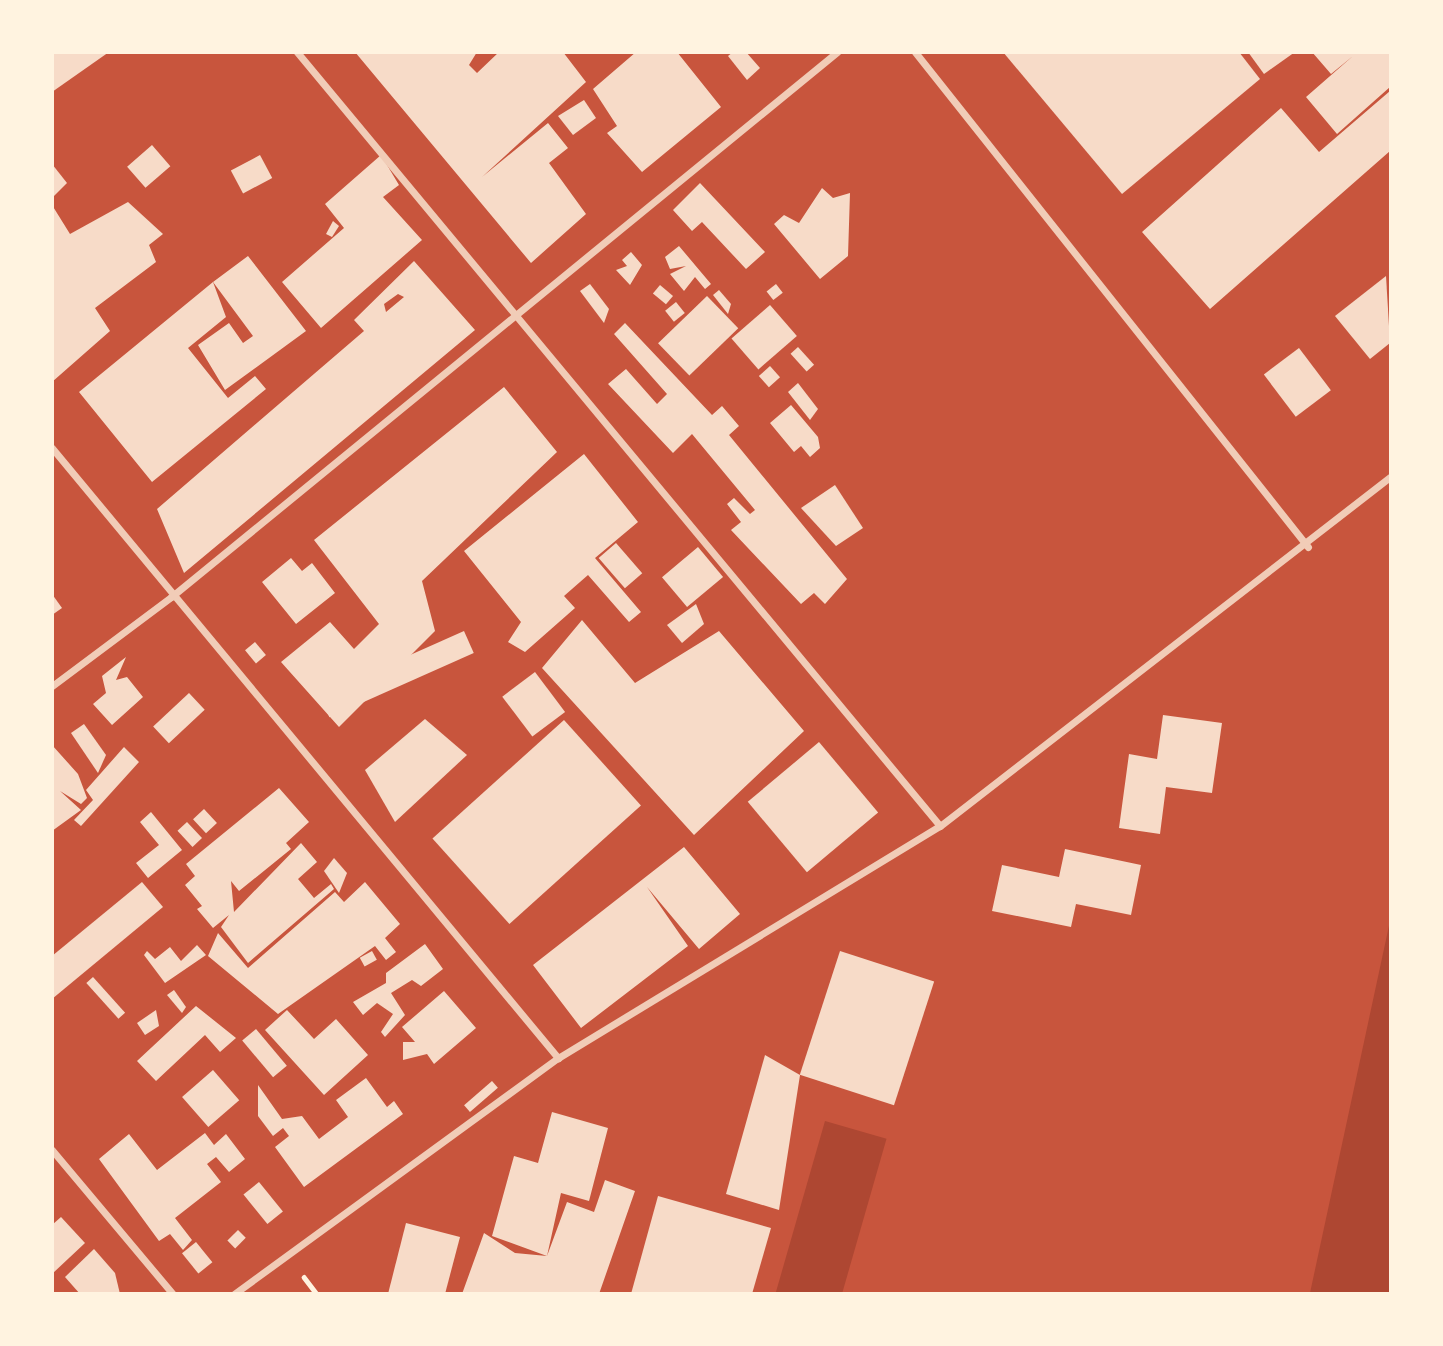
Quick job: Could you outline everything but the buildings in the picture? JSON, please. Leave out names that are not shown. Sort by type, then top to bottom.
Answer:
[{"type":"street","points":[[297,52],[519,315],[940,826]]},
{"type":"street","points":[[52,686],[171,597],[519,315],[837,52]]},
{"type":"street","points":[[915,52],[1308,547]]},
{"type":"street","points":[[52,448],[171,597],[558,1058]]},
{"type":"street","points":[[234,1293],[558,1058],[940,826],[1308,547],[1391,477]]},
{"type":"street","points":[[52,1150],[173,1293]]},
{"type":"shaded area","points":[[1390,921],[1390,1293],[1310,1293]]},
{"type":"shaded area","points":[[825,1121],[887,1139],[842,1294],[776,1293]]}]
